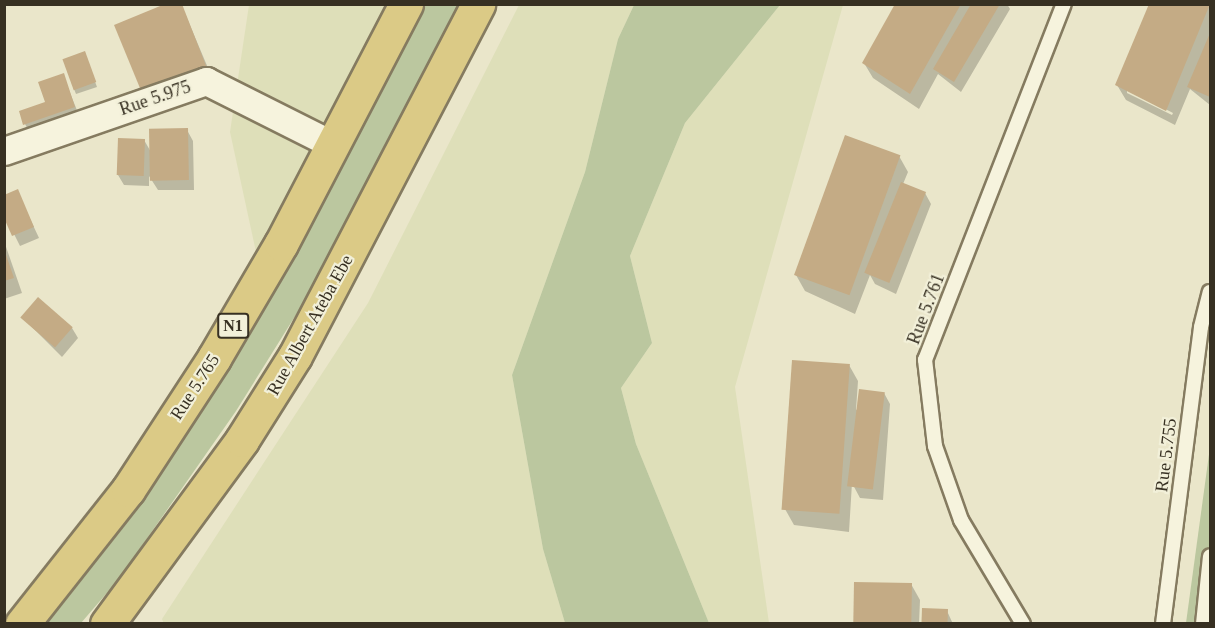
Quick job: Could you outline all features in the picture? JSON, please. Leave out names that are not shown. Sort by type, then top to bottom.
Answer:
[{"type":"highway","name":"Rue 5.765","points":[[22,624],[128,490],[214,358],[333,145],[406,4]]},
{"type":"highway","name":"Rue Albert Ateba Ebe","points":[[107,624],[242,440],[295,356],[478,4]]},
{"type":"street","name":"Rue 5.975","points":[[4,151],[206,81],[333,145]]},
{"type":"lane","name":"Rue 5.761","points":[[1023,624],[961,520],[935,446],[926,360],[1064,4]]},
{"type":"lane","name":"Rue 5.755","points":[[1163,624],[1201,327],[1210,292]]},
{"type":"lane","points":[[1203,624],[1210,556]]},
{"type":"green space","points":[[249,5],[405,5],[261,275],[230,132]]},
{"type":"green space","points":[[425,5],[460,5],[317,281],[236,411],[118,580],[81,623],[42,624],[93,564],[287,269]]},
{"type":"green space","points":[[519,5],[634,5],[618,39],[585,172],[512,375],[543,549],[565,623],[164,624],[162,619],[368,303]]},
{"type":"green space","points":[[634,5],[780,5],[685,123],[630,256],[652,343],[621,388],[636,444],[709,623],[565,623],[543,549],[512,375],[585,172],[618,39]]},
{"type":"green space","points":[[780,5],[843,5],[735,387],[769,623],[709,623],[636,444],[621,388],[652,343],[630,256],[685,123]]},
{"type":"green space","points":[[1210,447],[1210,623],[1186,623]]},
{"type":"building","points":[[165,4],[182,4],[208,71],[142,93],[114,25]]},
{"type":"building","points":[[895,4],[961,4],[910,94],[862,63]]},
{"type":"building","points":[[971,4],[1000,4],[954,82],[933,69]]},
{"type":"building","points":[[1149,4],[1210,4],[1166,111],[1115,85]]},
{"type":"building","points":[[1210,33],[1210,97],[1187,87]]},
{"type":"building","points":[[85,51],[96,82],[74,90],[62,59]]},
{"type":"building","points":[[64,73],[75,107],[23,125],[19,111],[45,102],[38,82]]},
{"type":"building","points":[[188,128],[189,180],[150,181],[149,129]]},
{"type":"building","points":[[845,135],[900,155],[849,295],[794,275]]},
{"type":"building","points":[[118,138],[145,139],[144,176],[117,175]]},
{"type":"building","points":[[901,182],[926,192],[889,283],[864,273]]},
{"type":"building","points":[[18,189],[34,227],[12,236],[4,218],[4,195]]},
{"type":"building","points":[[4,249],[14,278],[4,281]]},
{"type":"building","points":[[38,297],[73,327],[55,348],[20,317]]},
{"type":"building","points":[[792,360],[850,364],[839,514],[782,510]]},
{"type":"building","points":[[859,389],[885,392],[873,489],[847,486]]},
{"type":"building","points":[[854,582],[912,583],[911,624],[853,624]]},
{"type":"building","points":[[922,608],[948,609],[947,624],[921,624]]}]
